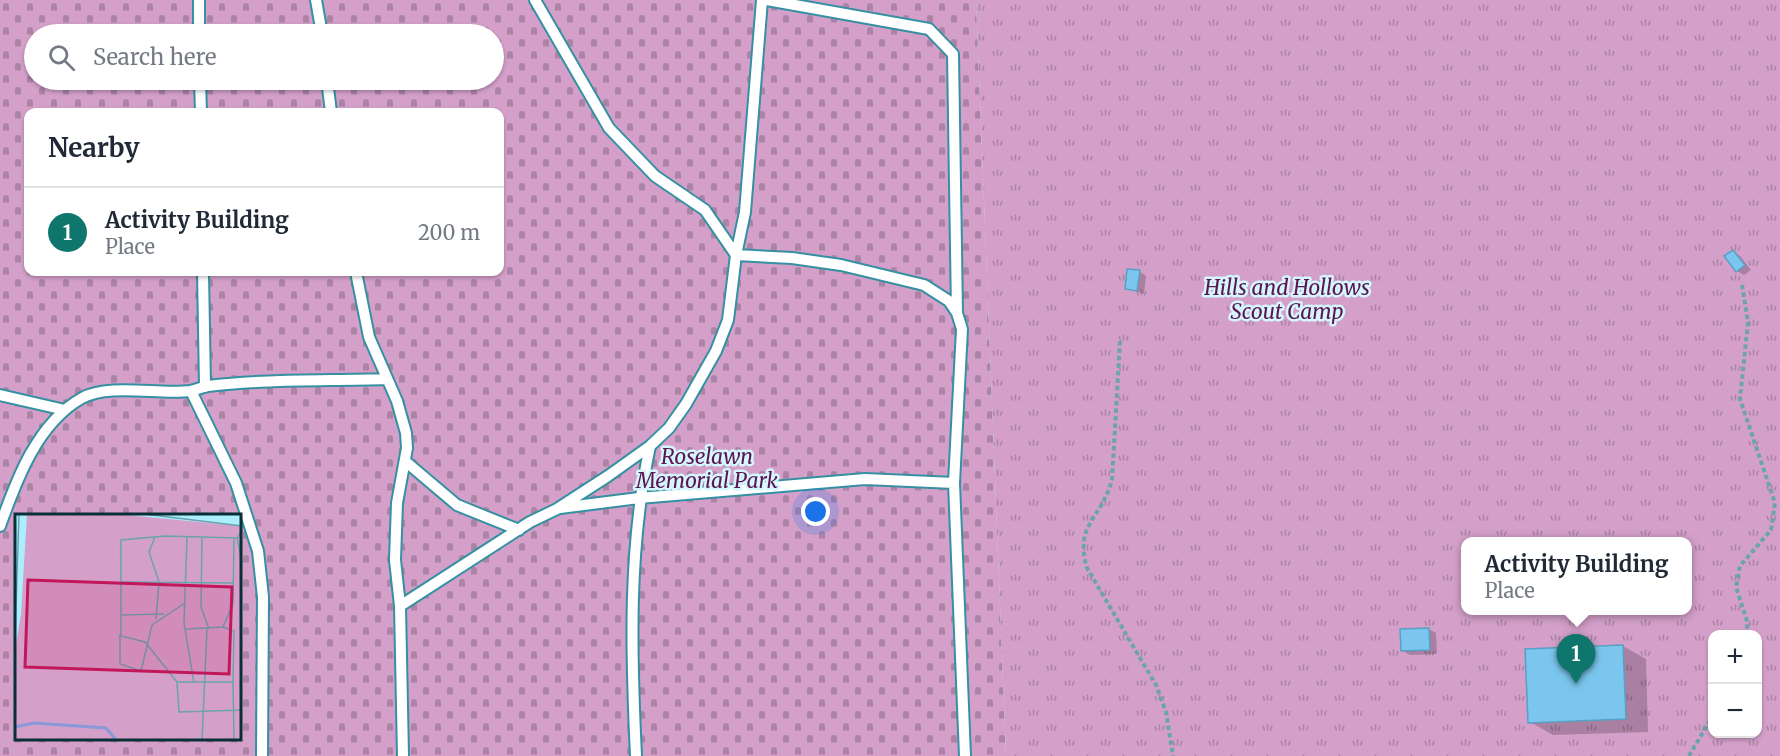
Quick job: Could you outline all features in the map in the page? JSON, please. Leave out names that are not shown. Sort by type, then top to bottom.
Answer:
[{"type":"lane","points":[[199,0],[199,24]]},
{"type":"lane","points":[[316,0],[320,24]]},
{"type":"lane","points":[[535,0],[609,128],[655,176],[705,210],[736,255]]},
{"type":"lane","points":[[400,606],[519,530],[557,509],[650,446],[681,413],[716,351],[728,320],[736,255],[745,212],[765,0],[929,29],[953,54],[957,313],[962,329],[954,483],[965,756]]},
{"type":"lane","points":[[200,90],[201,108]]},
{"type":"lane","points":[[328,90],[330,108]]},
{"type":"lane","points":[[736,255],[792,258],[841,265],[924,285],[940,293],[957,313]]},
{"type":"lane","points":[[203,276],[205,387]]},
{"type":"lane","points":[[357,276],[369,338],[402,417],[407,448],[396,532],[403,756]]},
{"type":"lane","points":[[0,526],[28,460],[65,410],[82,398],[103,392],[191,391],[205,387],[283,381],[385,379]]},
{"type":"lane","points":[[191,391],[236,483],[258,551],[263,597],[262,756]]},
{"type":"lane","points":[[0,395],[65,410]]},
{"type":"lane","points":[[636,756],[632,674],[632,581],[639,498],[650,446]]},
{"type":"lane","points":[[405,461],[457,505],[519,530]]},
{"type":"lane","points":[[557,509],[639,498],[866,479],[954,483]]},
{"type":"path","points":[[1742,285],[1748,322],[1740,399],[1775,503],[1772,530],[1740,566],[1736,587],[1748,624],[1746,630]]},
{"type":"path","points":[[1120,342],[1112,480],[1106,501],[1084,532],[1081,548],[1087,568],[1156,685],[1166,712],[1173,756]]},
{"type":"path","points":[[1689,756],[1708,725]]},
{"type":"green space","name":"Roselawn Memorial Park","points":[[0,0],[976,0],[1006,756],[0,756]]},
{"type":"green space","name":"Hills and Hollows Scout Camp","points":[[976,0],[1780,0],[1780,756],[1006,756]]},
{"type":"building","points":[[1733,250],[1745,265],[1736,272],[1724,256]]},
{"type":"building","points":[[1127,269],[1140,270],[1137,291],[1125,289]]},
{"type":"building","points":[[1429,628],[1430,650],[1401,651],[1400,629]]},
{"type":"building","points":[[1623,645],[1626,719],[1528,723],[1525,649]]},
{"type":"place","name":"Activity Building","points":[[1576,684]]}]
